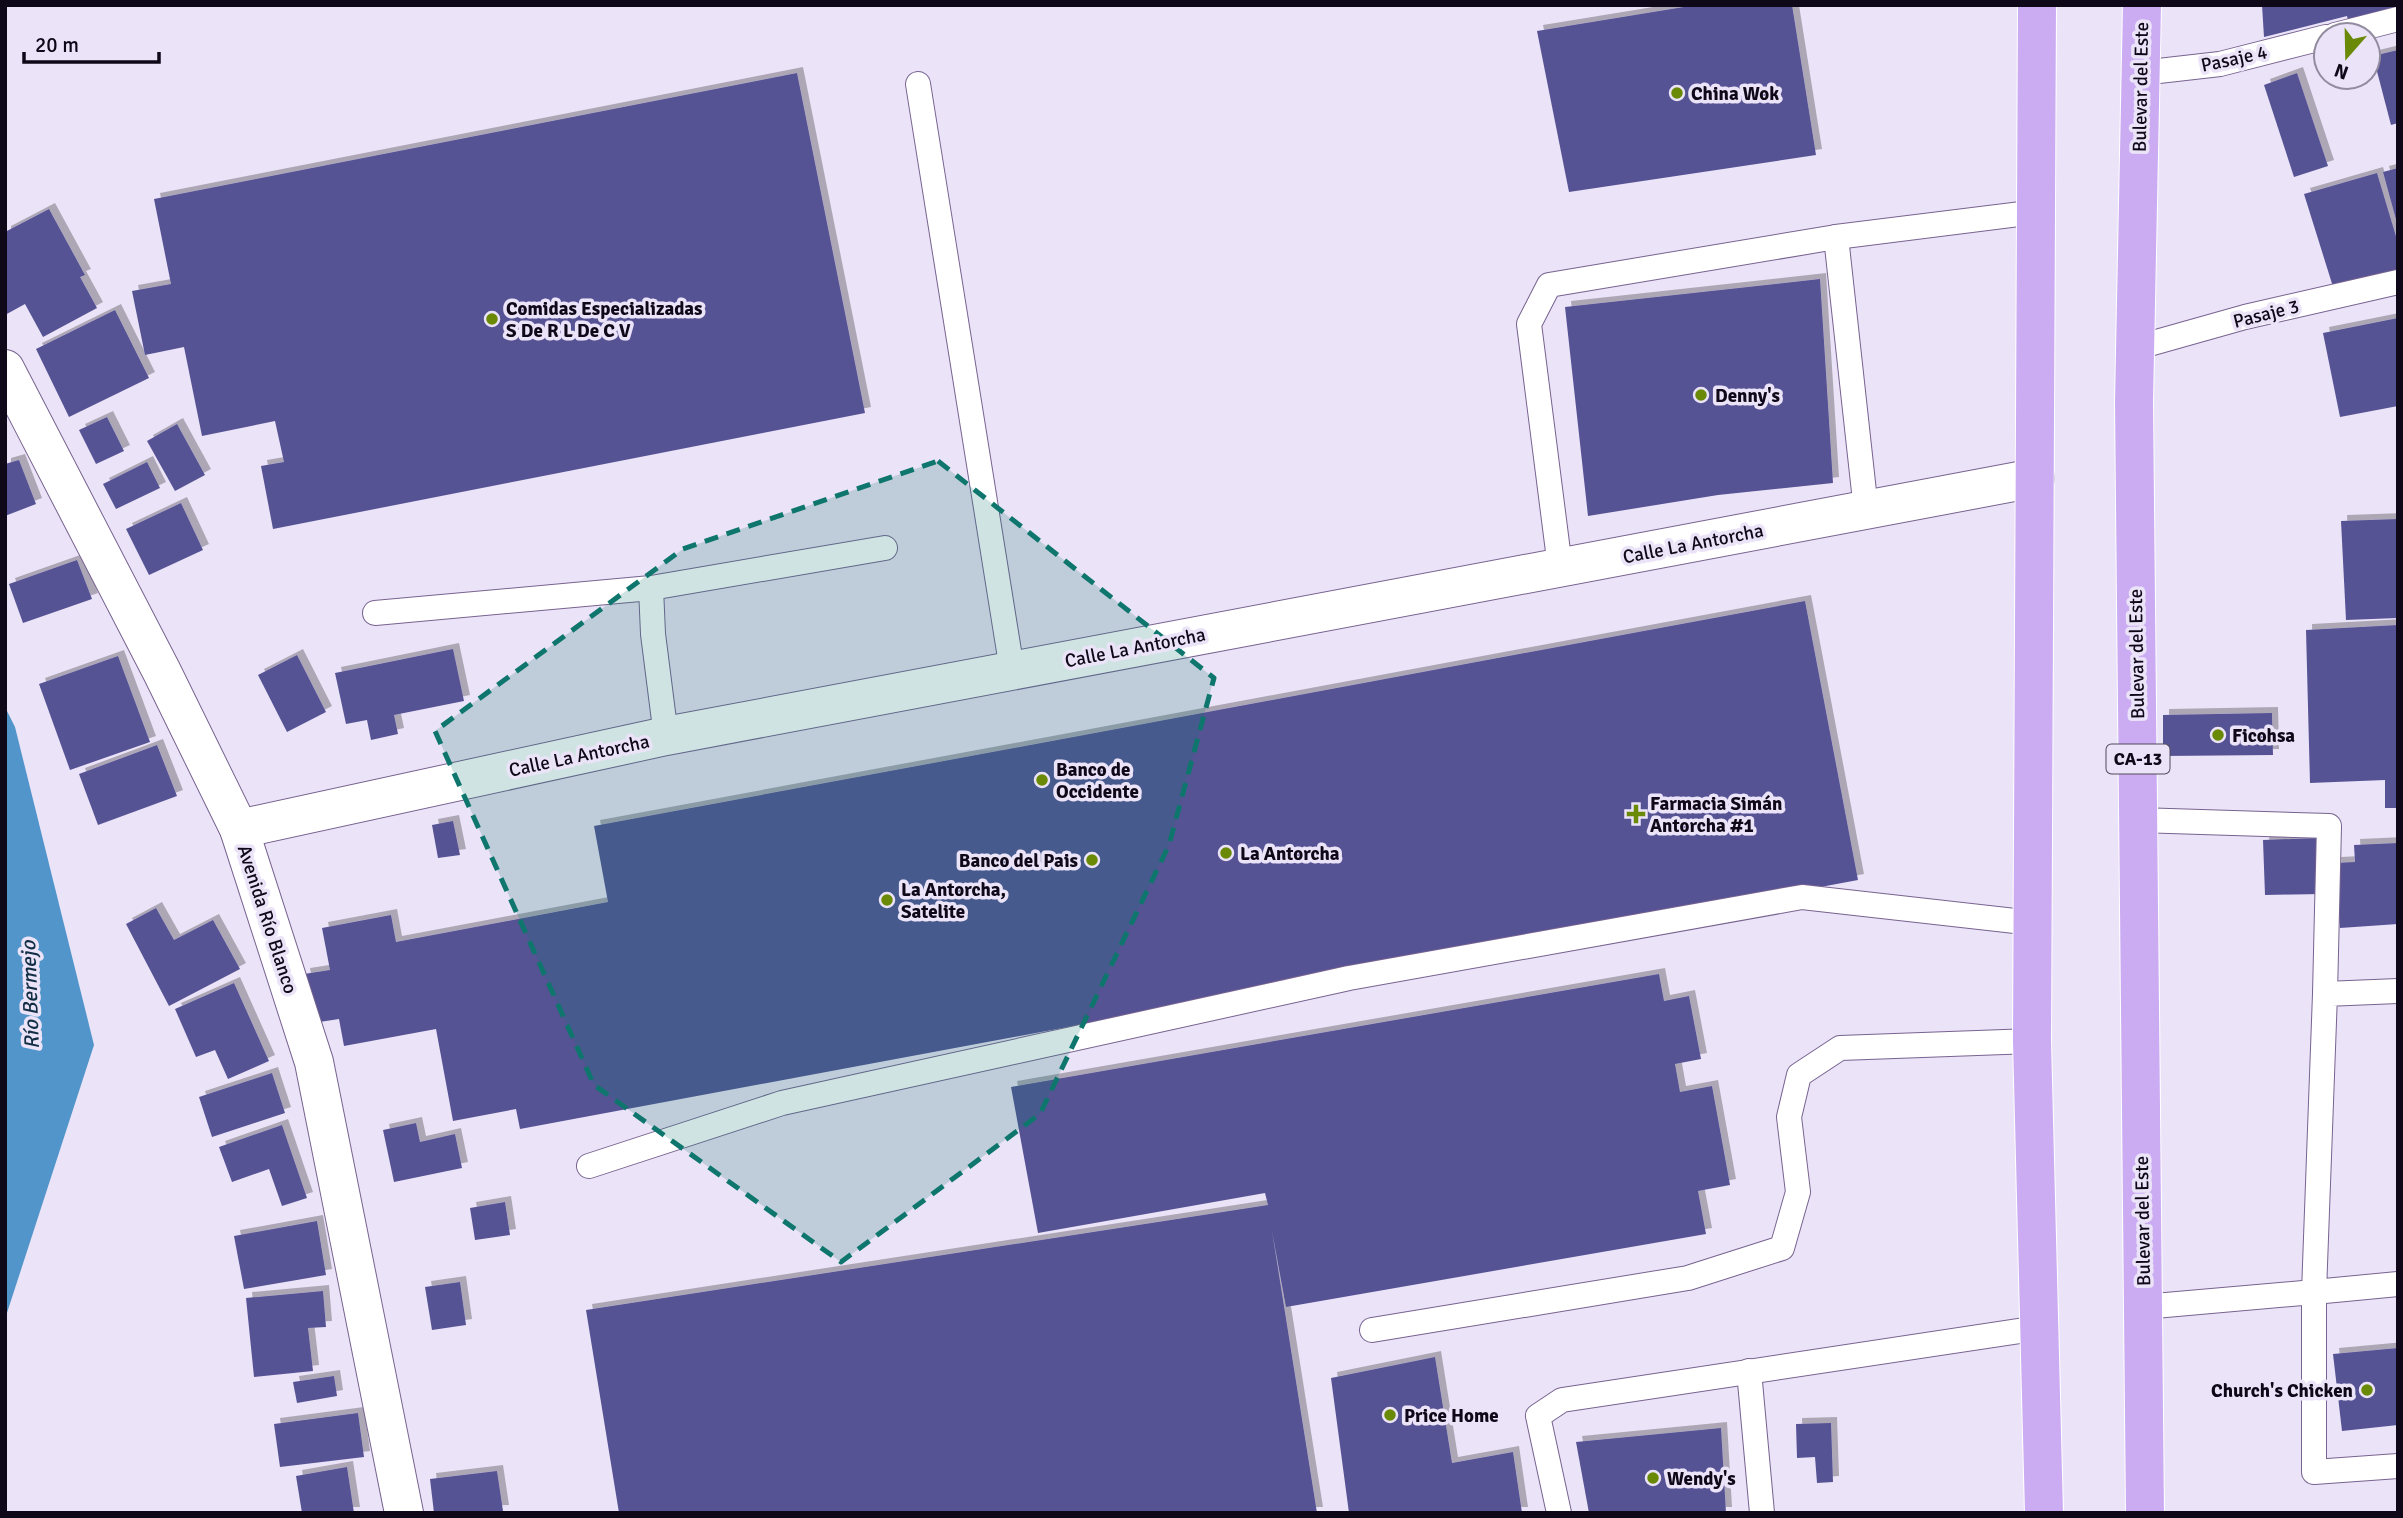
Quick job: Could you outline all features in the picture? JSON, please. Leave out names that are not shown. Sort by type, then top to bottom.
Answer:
[{"type":"highway","points":[[2037,5],[2032,1041],[2044,1513]]},
{"type":"highway","name":"Bulevar del Este","points":[[2142,5],[2135,348],[2145,1513]]},
{"type":"street","name":"Avenida Río Blanco","points":[[5,369],[162,671],[239,830],[314,1062],[404,1513]]},
{"type":"street","name":"Calle La Antorcha","points":[[239,830],[666,736],[2035,478]]},
{"type":"lane","name":"Pasaje 4","points":[[2141,73],[2220,64],[2312,41]]},
{"type":"lane","points":[[918,84],[1012,670]]},
{"type":"lane","points":[[1560,567],[1529,324],[1549,285],[1836,237],[2036,212]]},
{"type":"lane","points":[[1836,237],[1866,510]]},
{"type":"lane","name":"Pasaje 3","points":[[2135,348],[2245,317],[2398,282]]},
{"type":"lane","points":[[375,613],[651,587],[885,548]]},
{"type":"lane","points":[[651,587],[653,634],[666,736]]},
{"type":"lane","points":[[2138,820],[2329,826],[2314,1292],[2314,1472],[2398,1466]]},
{"type":"lane","points":[[589,1167],[782,1103],[1349,978],[1802,897],[2033,923]]},
{"type":"lane","points":[[2325,994],[2398,991]]},
{"type":"lane","points":[[1372,1331],[1688,1278],[1782,1248],[1798,1192],[1789,1117],[1799,1075],[1840,1048],[2032,1041]]},
{"type":"lane","points":[[2143,1307],[2398,1284]]},
{"type":"lane","points":[[1559,1513],[1538,1416],[1562,1399],[2039,1328]]},
{"type":"lane","points":[[1749,1371],[1762,1513]]},
{"type":"highlighted area","points":[[938,461],[1214,678],[1169,845],[1040,1114],[841,1262],[594,1085],[435,731],[683,549]]},
{"type":"water","name":"Río Bermejo","points":[[5,707],[15,727],[94,1045],[5,1319]]},
{"type":"building","name":"China Wok","points":[[1696,5],[1792,5],[1816,155],[1569,192],[1537,31]]},
{"type":"building","points":[[2262,5],[2398,5],[2398,10],[2360,21],[2348,21],[2347,16],[2327,21],[2312,21],[2312,25],[2264,37]]},
{"type":"building","points":[[2398,50],[2398,123],[2391,125],[2382,90],[2382,54]]},
{"type":"building","name":"Comidas Especializadas S De R L De C V","points":[[797,73],[865,413],[273,529],[261,466],[284,462],[275,421],[202,436],[184,347],[145,355],[132,291],[171,284],[154,199]]},
{"type":"building","points":[[2297,73],[2328,166],[2294,177],[2264,85]]},
{"type":"building","points":[[2398,168],[2398,223],[2397,223],[2383,172]]},
{"type":"building","points":[[2377,173],[2398,243],[2398,271],[2334,290],[2304,194]]},
{"type":"building","points":[[49,209],[85,275],[80,277],[97,308],[43,337],[25,304],[5,315],[5,232]]},
{"type":"building","name":"Denny's","points":[[1820,279],[1833,483],[1718,495],[1588,516],[1565,307]]},
{"type":"building","points":[[115,310],[149,378],[69,417],[36,349]]},
{"type":"building","points":[[2398,318],[2398,406],[2340,417],[2323,333]]},
{"type":"building","points":[[107,417],[124,451],[96,464],[79,430]]},
{"type":"building","points":[[177,424],[205,475],[175,491],[147,441]]},
{"type":"building","points":[[19,460],[36,504],[5,516],[5,464]]},
{"type":"building","points":[[147,462],[160,488],[116,509],[103,484]]},
{"type":"building","points":[[181,503],[203,550],[149,575],[126,529]]},
{"type":"building","points":[[2398,519],[2398,618],[2346,620],[2341,521]]},
{"type":"building","points":[[77,560],[92,599],[23,623],[9,584]]},
{"type":"building","name":"La Antorcha","points":[[1805,601],[1858,880],[520,1129],[516,1109],[453,1121],[436,1029],[344,1046],[339,1019],[313,1023],[304,974],[330,970],[322,928],[391,915],[396,942],[608,902],[594,826]]},
{"type":"building","points":[[2398,625],[2398,808],[2385,808],[2385,780],[2310,783],[2306,630]]},
{"type":"building","points":[[453,649],[464,701],[394,715],[398,734],[371,740],[367,720],[346,724],[335,673]]},
{"type":"building","points":[[297,655],[326,712],[287,732],[258,675]]},
{"type":"building","points":[[118,656],[150,742],[70,770],[39,684]]},
{"type":"building","name":"Ficohsa","points":[[2272,713],[2273,755],[2163,756],[2163,715]]},
{"type":"building","points":[[157,745],[177,796],[98,825],[79,774]]},
{"type":"building","points":[[453,821],[460,855],[438,858],[432,825]]},
{"type":"building","points":[[2320,838],[2322,894],[2265,895],[2263,840]]},
{"type":"building","points":[[2398,843],[2398,924],[2340,928],[2335,863],[2355,862],[2354,845]]},
{"type":"building","points":[[156,908],[174,940],[213,920],[240,969],[169,1006],[126,924]]},
{"type":"building","points":[[1659,974],[1664,1001],[1689,996],[1701,1059],[1675,1064],[1680,1092],[1712,1086],[1730,1185],[1698,1191],[1706,1234],[1286,1307],[1272,1231],[1317,1513],[619,1513],[586,1310],[1268,1205],[1265,1193],[1038,1233],[1011,1087]]},
{"type":"building","points":[[234,983],[269,1061],[228,1079],[215,1050],[196,1057],[175,1009]]},
{"type":"building","points":[[272,1073],[285,1113],[212,1137],[199,1097]]},
{"type":"building","points":[[416,1123],[420,1142],[455,1134],[462,1168],[394,1182],[383,1130]]},
{"type":"building","points":[[282,1125],[307,1198],[282,1206],[269,1169],[232,1182],[219,1147]]},
{"type":"building","points":[[505,1202],[510,1235],[475,1240],[470,1208]]},
{"type":"building","points":[[317,1221],[326,1275],[244,1289],[234,1236]]},
{"type":"building","points":[[460,1282],[466,1325],[432,1330],[425,1287]]},
{"type":"building","points":[[323,1291],[326,1327],[308,1328],[313,1371],[254,1377],[246,1298]]},
{"type":"building","name":"Church's Chicken","points":[[2398,1348],[2398,1425],[2342,1431],[2333,1354]]},
{"type":"building","name":"Price Home","points":[[1435,1357],[1452,1463],[1513,1452],[1522,1513],[1349,1513],[1331,1378]]},
{"type":"building","points":[[334,1376],[337,1396],[297,1403],[293,1382]]},
{"type":"building","points":[[358,1413],[364,1457],[280,1467],[274,1424]]},
{"type":"building","points":[[1831,1423],[1833,1482],[1817,1483],[1815,1457],[1797,1458],[1796,1424]]},
{"type":"building","name":"Wendy's","points":[[1721,1428],[1726,1513],[1589,1513],[1576,1442]]},
{"type":"building","points":[[347,1467],[354,1513],[302,1513],[296,1476]]},
{"type":"building","points":[[497,1471],[503,1511],[434,1513],[430,1479]]},
{"type":"place","name":"China Wok","points":[[1677,93]]},
{"type":"place","name":"Comidas Especializadas S De R L De C V","points":[[492,319]]},
{"type":"place","name":"Denny's","points":[[1701,395]]},
{"type":"place","name":"Ficohsa","points":[[2218,735]]},
{"type":"place","name":"Banco de Occidente","points":[[1042,780]]},
{"type":"place","name":"Farmacia Simán Antorcha #1","points":[[1636,814]]},
{"type":"place","name":"La Antorcha","points":[[1226,853]]},
{"type":"place","name":"Banco del Pais","points":[[1092,860]]},
{"type":"place","name":"La Antorcha, Satelite","points":[[887,900]]},
{"type":"place","name":"Church's Chicken","points":[[2367,1390]]},
{"type":"place","name":"Price Home","points":[[1390,1415]]},
{"type":"place","name":"Wendy's","points":[[1653,1478]]}]
